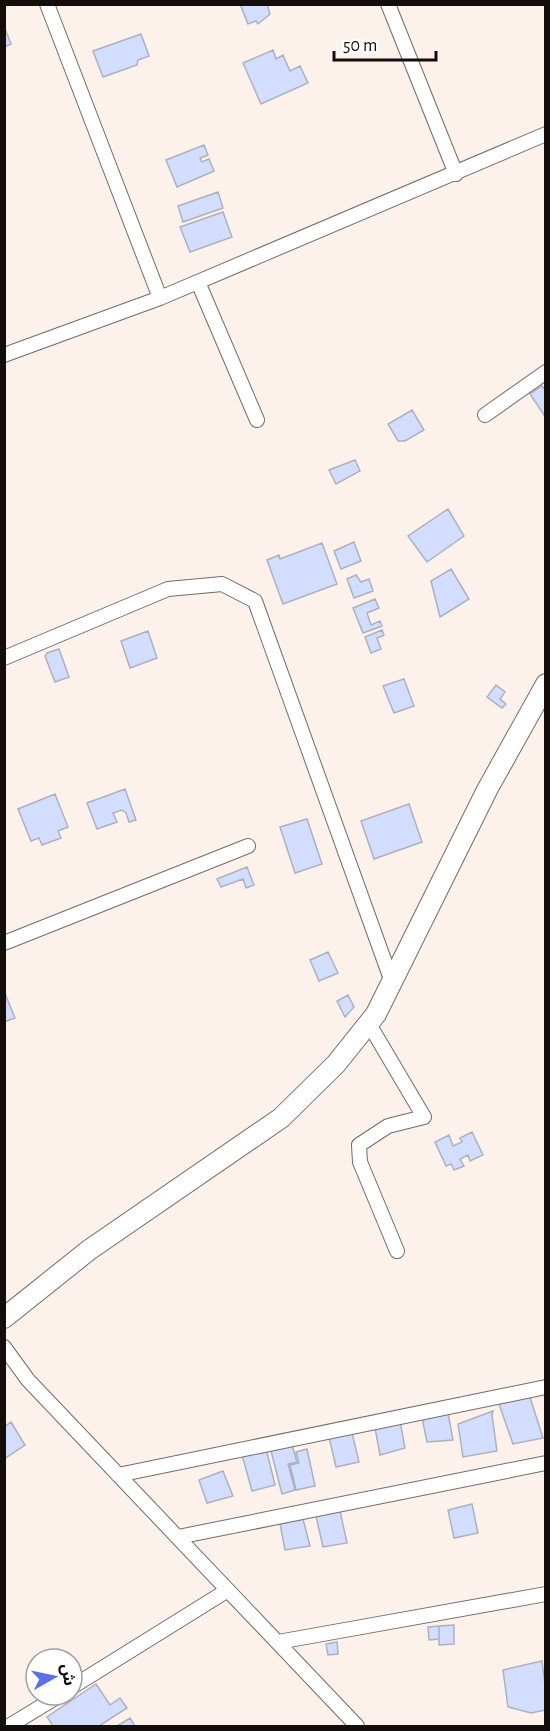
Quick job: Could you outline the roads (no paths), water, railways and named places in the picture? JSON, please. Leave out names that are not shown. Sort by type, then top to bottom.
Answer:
[{"type":"street","points":[[47,4],[160,298]]},
{"type":"street","points":[[388,4],[456,174]]},
{"type":"street","points":[[4,355],[160,298],[546,134]]},
{"type":"street","points":[[198,282],[257,420]]},
{"type":"street","points":[[485,415],[546,372]]},
{"type":"street","points":[[4,658],[168,589],[222,584],[255,601],[392,982]]},
{"type":"street","points":[[4,1318],[89,1250],[281,1119],[336,1064],[376,1014],[487,790],[546,684]]},
{"type":"street","points":[[4,943],[248,846]]},
{"type":"street","points":[[369,1024],[424,1117],[388,1126],[359,1145],[360,1162],[397,1251]]},
{"type":"street","points":[[4,1347],[28,1380],[357,1726]]},
{"type":"street","points":[[118,1475],[546,1387]]},
{"type":"street","points":[[178,1537],[546,1463]]},
{"type":"street","points":[[84,1680],[228,1590]]},
{"type":"street","points":[[278,1642],[546,1594]]},
{"type":"street","points":[[9,1726],[40,1707]]}]
